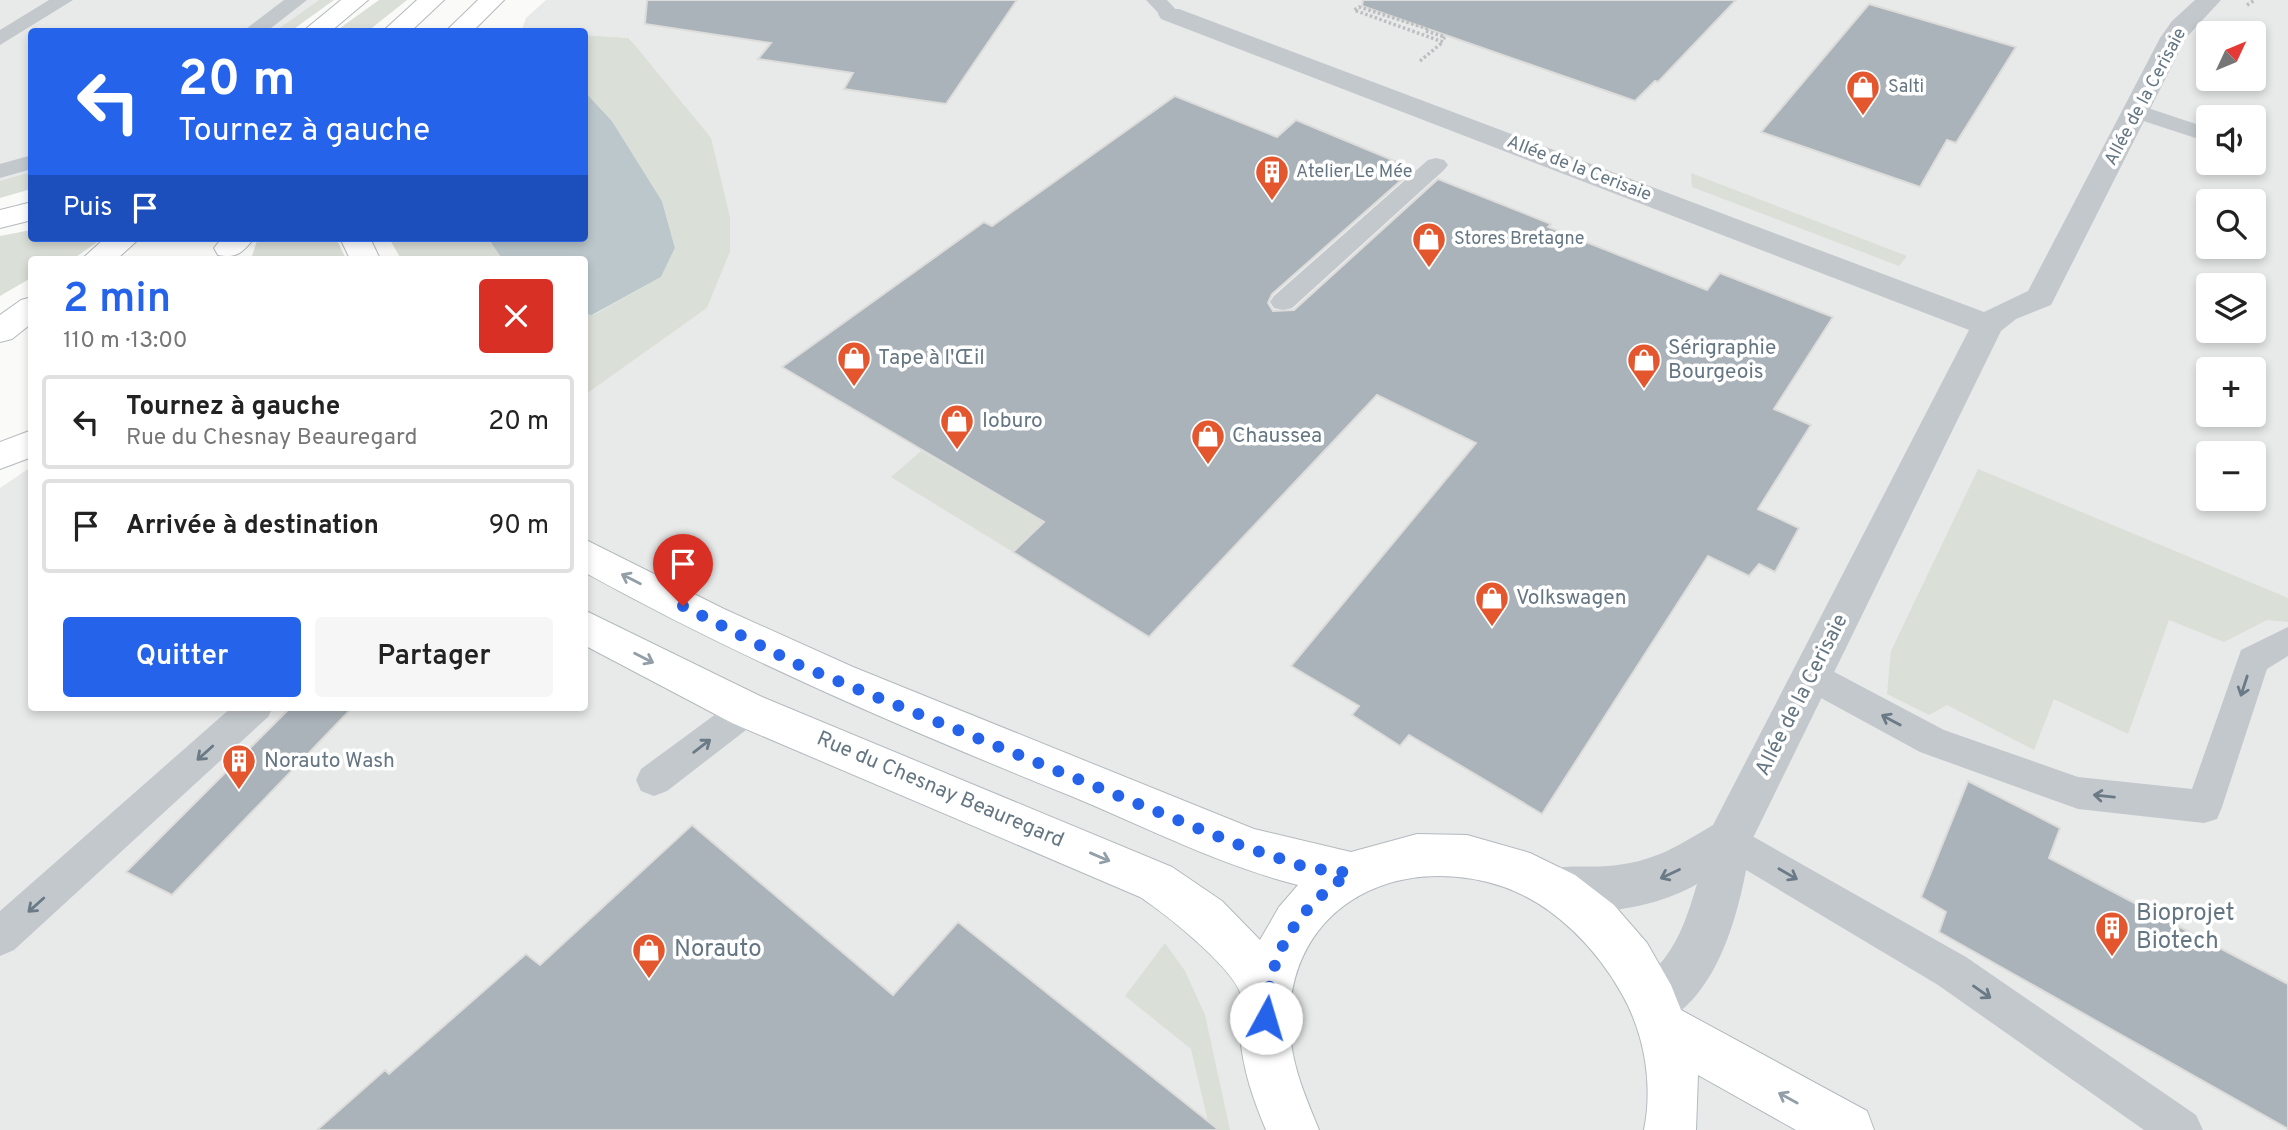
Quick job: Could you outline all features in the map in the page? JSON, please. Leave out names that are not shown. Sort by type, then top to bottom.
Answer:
[{"type":"main road","points":[[319,28],[356,0]]},
{"type":"main road","points":[[399,28],[432,0]]},
{"type":"main road","points":[[461,28],[492,0]]},
{"type":"main road","points":[[0,219],[28,212]]},
{"type":"main road","points":[[101,256],[120,242]]},
{"type":"main road","points":[[0,331],[28,310]]},
{"type":"main road","points":[[0,456],[28,445]]},
{"type":"main road","points":[[588,556],[801,666],[1234,843],[1308,868],[1350,873]]},
{"type":"main road","name":"Rue du Chesnay Beauregard","points":[[588,628],[747,710],[1156,882],[1195,905],[1224,933],[1267,990]]},
{"type":"main road","points":[[1285,1121],[1265,1045],[1267,990],[1278,953],[1296,921],[1321,894],[1350,873],[1397,856],[1450,853],[1504,863],[1555,888],[1586,910],[1613,937],[1636,968],[1660,1015],[1674,1077],[1670,1130]]},
{"type":"main road","points":[[1660,1015],[1848,1130]]},
{"type":"street","name":"Allée de la Cerisaie","points":[[1660,1015],[1691,959],[1720,888],[1729,840],[1988,325],[2005,312],[2040,298],[2177,32],[2208,0]]},
{"type":"street","name":"Allée de la Cerisaie","points":[[1163,7],[1988,325]]},
{"type":"street","points":[[1555,888],[1608,888],[1663,879],[1729,840]]},
{"type":"lane","points":[[0,39],[63,0]]},
{"type":"lane","points":[[258,28],[297,0]]},
{"type":"lane","points":[[2136,111],[2196,131]]},
{"type":"lane","points":[[0,171],[28,163]]},
{"type":"lane","points":[[1283,302],[1436,165]]},
{"type":"lane","points":[[1811,676],[1932,741],[2078,793],[2204,807],[2253,660],[2288,640]]},
{"type":"lane","points":[[654,780],[747,710]]},
{"type":"lane","points":[[0,937],[252,711]]},
{"type":"lane","points":[[1729,840],[1952,971],[2181,1130]]},
{"type":"path","points":[[1420,61],[1441,41],[1445,37],[1359,7],[1354,10],[1441,41]]},
{"type":"shaded area","points":[[0,0],[319,0],[279,28],[28,28],[28,177],[0,187]]},
{"type":"shaded area","points":[[319,0],[334,0],[295,28],[279,28]]},
{"type":"shaded area","points":[[379,0],[407,0],[372,28],[340,28]]},
{"type":"shaded area","points":[[546,0],[2288,0],[2288,1130],[0,1130],[0,488],[28,469],[28,711],[588,711],[588,393],[707,308],[730,252],[730,217],[724,196],[630,38],[588,35],[588,28],[522,28],[526,18]]},
{"type":"shaded area","points":[[588,35],[629,38],[711,138],[730,217],[730,252],[707,308],[588,393],[588,314],[593,315],[661,277],[675,248],[662,201],[612,121],[588,95]]},
{"type":"shaded area","points":[[588,95],[612,121],[662,201],[675,248],[661,277],[592,315],[588,314],[588,256],[500,256],[491,242],[588,242]]},
{"type":"shaded area","points":[[28,173],[28,190],[0,198],[0,181]]},
{"type":"shaded area","points":[[1691,173],[1907,256],[1899,266],[1692,187]]},
{"type":"shaded area","points":[[28,231],[28,242],[97,242],[77,256],[28,256],[28,280],[0,296],[0,236]]},
{"type":"shaded area","points":[[257,242],[338,242],[345,256],[252,256]]},
{"type":"shaded area","points":[[391,242],[491,242],[500,256],[399,256]]},
{"type":"shaded area","points":[[921,451],[1044,522],[1013,552],[891,477]]},
{"type":"shaded area","points":[[1978,469],[2288,598],[2288,622],[2267,620],[2224,642],[2169,620],[2128,734],[2054,699],[2034,750],[1947,705],[1929,715],[1887,694],[1891,651]]},
{"type":"shaded area","points":[[1165,943],[1185,971],[1205,1015],[1230,1130],[1210,1130],[1191,1049],[1125,996]]},
{"type":"building","points":[[647,0],[1017,0],[946,104],[844,89],[853,73],[758,59],[771,43],[645,24]]},
{"type":"building","points":[[1363,0],[1736,0],[1658,82],[1655,81],[1635,101],[1362,6]]},
{"type":"building","name":"Salti","points":[[1869,4],[2016,47],[1956,143],[1947,140],[1920,187],[1761,132]]},
{"type":"building","points":[[1175,96],[1277,137],[1296,120],[1414,169],[1272,294],[1268,303],[1273,311],[1294,310],[1438,179],[1551,224],[1548,227],[1707,290],[1720,273],[1833,317],[1774,409],[1811,425],[1758,509],[1799,528],[1775,572],[1759,564],[1749,576],[1708,556],[1542,814],[1409,735],[1400,746],[1352,715],[1359,706],[1291,666],[1476,443],[1377,395],[1149,637],[1013,552],[1044,522],[782,367],[984,222],[992,226]]},
{"type":"building","name":"Norauto Wash","points":[[287,711],[349,711],[172,895],[126,872]]},
{"type":"building","name":"Bioprojet Biotech","points":[[1968,781],[2060,828],[2049,858],[2288,984],[2288,1129],[1939,932],[1946,912],[1921,897]]},
{"type":"building","points":[[692,825],[893,995],[958,922],[1219,1130],[317,1130],[385,1070],[389,1074],[526,954],[540,965]]},
{"type":"place","name":"Salti","points":[[1863,117]]},
{"type":"place","name":"Atelier Le Mée","points":[[1272,202]]},
{"type":"place","name":"Stores Bretagne","points":[[1429,269]]},
{"type":"place","name":"Tape à l'Œil","points":[[854,388]]},
{"type":"place","name":"Sérigraphie Bourgeois","points":[[1644,390]]},
{"type":"place","name":"Ioburo","points":[[957,451]]},
{"type":"place","name":"Chaussea","points":[[1208,466]]},
{"type":"place","name":"Volkswagen","points":[[1492,628]]},
{"type":"place","name":"Norauto Wash","points":[[239,791]]},
{"type":"place","name":"Bioprojet Biotech","points":[[2112,958]]},
{"type":"place","name":"Norauto","points":[[649,980]]},
{"type":"route","points":[[683,606],[801,666],[1234,843],[1308,868],[1350,873],[1321,894],[1296,921],[1278,953],[1267,990],[1266,1018]]}]
